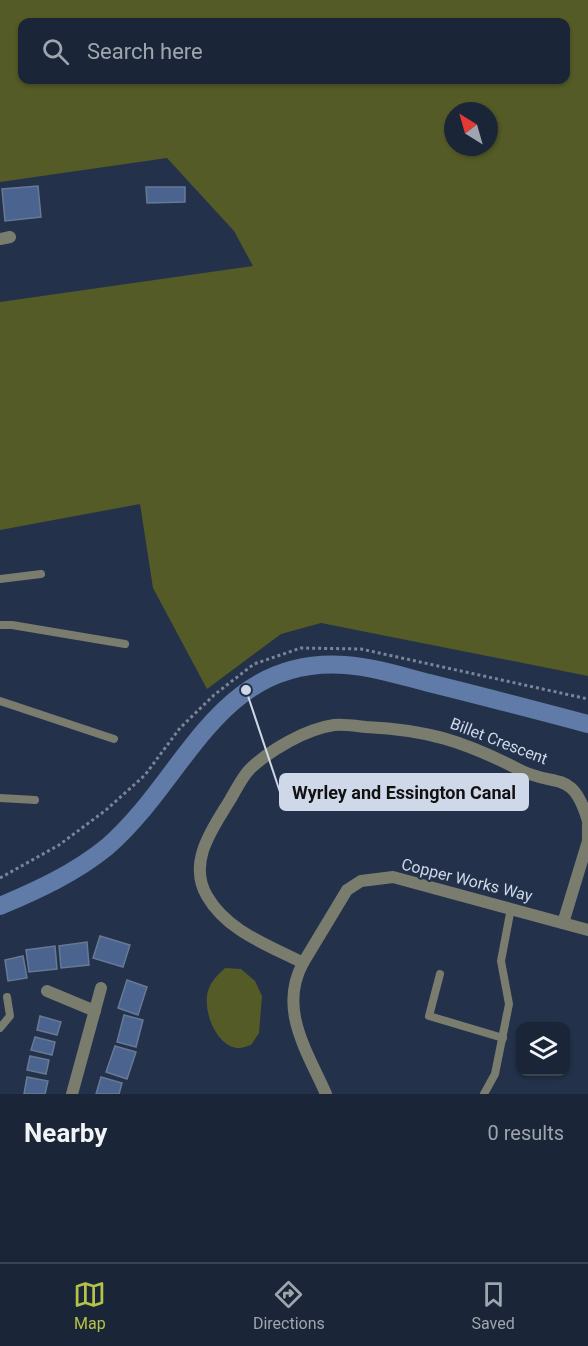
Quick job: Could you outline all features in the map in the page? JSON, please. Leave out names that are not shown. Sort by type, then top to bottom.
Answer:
[{"type":"street","name":"Billet Crescent","points":[[303,963],[244,933],[220,914],[206,895],[200,875],[201,856],[206,840],[249,770],[273,752],[312,732],[334,725],[422,731],[467,745],[521,771],[571,785],[582,802],[588,823],[588,841],[563,923]]},
{"type":"street","name":"Copper Works Way","points":[[326,1094],[292,1013],[297,974],[336,905],[347,890],[361,881],[393,877],[588,930]]},
{"type":"street","points":[[72,1094],[101,988]]},
{"type":"street","points":[[47,991],[95,1011]]},
{"type":"lane","points":[[0,579],[41,574]]},
{"type":"lane","points":[[0,625],[12,625],[125,644]]},
{"type":"lane","points":[[0,701],[114,740]]},
{"type":"lane","points":[[0,798],[35,801]]},
{"type":"lane","points":[[484,1094],[495,1074],[509,1004],[501,961],[511,908]]},
{"type":"lane","points":[[440,974],[429,1016],[502,1038]]},
{"type":"lane","points":[[0,1028],[10,1016],[7,997]]},
{"type":"path","points":[[0,878],[59,845],[106,810],[145,775],[180,728],[214,695],[246,670],[254,664],[301,648],[361,648],[588,699]]},
{"type":"green space","points":[[0,0],[588,0],[588,676],[321,623],[281,634],[207,689],[153,588],[140,504],[0,530],[0,302],[253,266],[234,231],[167,158],[0,182]]},
{"type":"green space","points":[[225,968],[241,969],[255,981],[262,996],[259,1033],[251,1045],[242,1048],[229,1045],[222,1040],[211,1023],[208,1013],[207,994],[210,986]]},
{"type":"building","points":[[38,186],[41,217],[5,221],[2,189]]},
{"type":"building","points":[[146,187],[185,187],[185,202],[147,203]]},
{"type":"building","points":[[100,936],[130,945],[123,967],[93,958]]},
{"type":"building","points":[[87,942],[89,965],[61,968],[59,946]]},
{"type":"building","points":[[55,946],[57,969],[29,972],[26,950]]},
{"type":"building","points":[[23,956],[27,978],[8,981],[5,960]]},
{"type":"building","points":[[127,980],[147,987],[138,1015],[118,1008]]},
{"type":"building","points":[[124,1015],[143,1020],[136,1047],[117,1042]]},
{"type":"building","points":[[40,1016],[61,1022],[57,1035],[37,1030]]},
{"type":"building","points":[[35,1037],[55,1042],[52,1055],[31,1050]]},
{"type":"building","points":[[115,1046],[136,1052],[127,1079],[106,1072]]},
{"type":"building","points":[[30,1056],[49,1060],[46,1074],[27,1070]]},
{"type":"building","points":[[27,1077],[48,1081],[45,1094],[24,1094]]},
{"type":"building","points":[[101,1077],[122,1083],[119,1094],[96,1094]]},
{"type":"waterway","points":[[0,906],[56,880],[107,847],[135,819],[208,727],[235,700],[265,680],[301,667],[345,665],[377,670],[588,724]]},
{"type":"place","name":"Wyrley and Essington Canal","points":[[246,690]]}]
